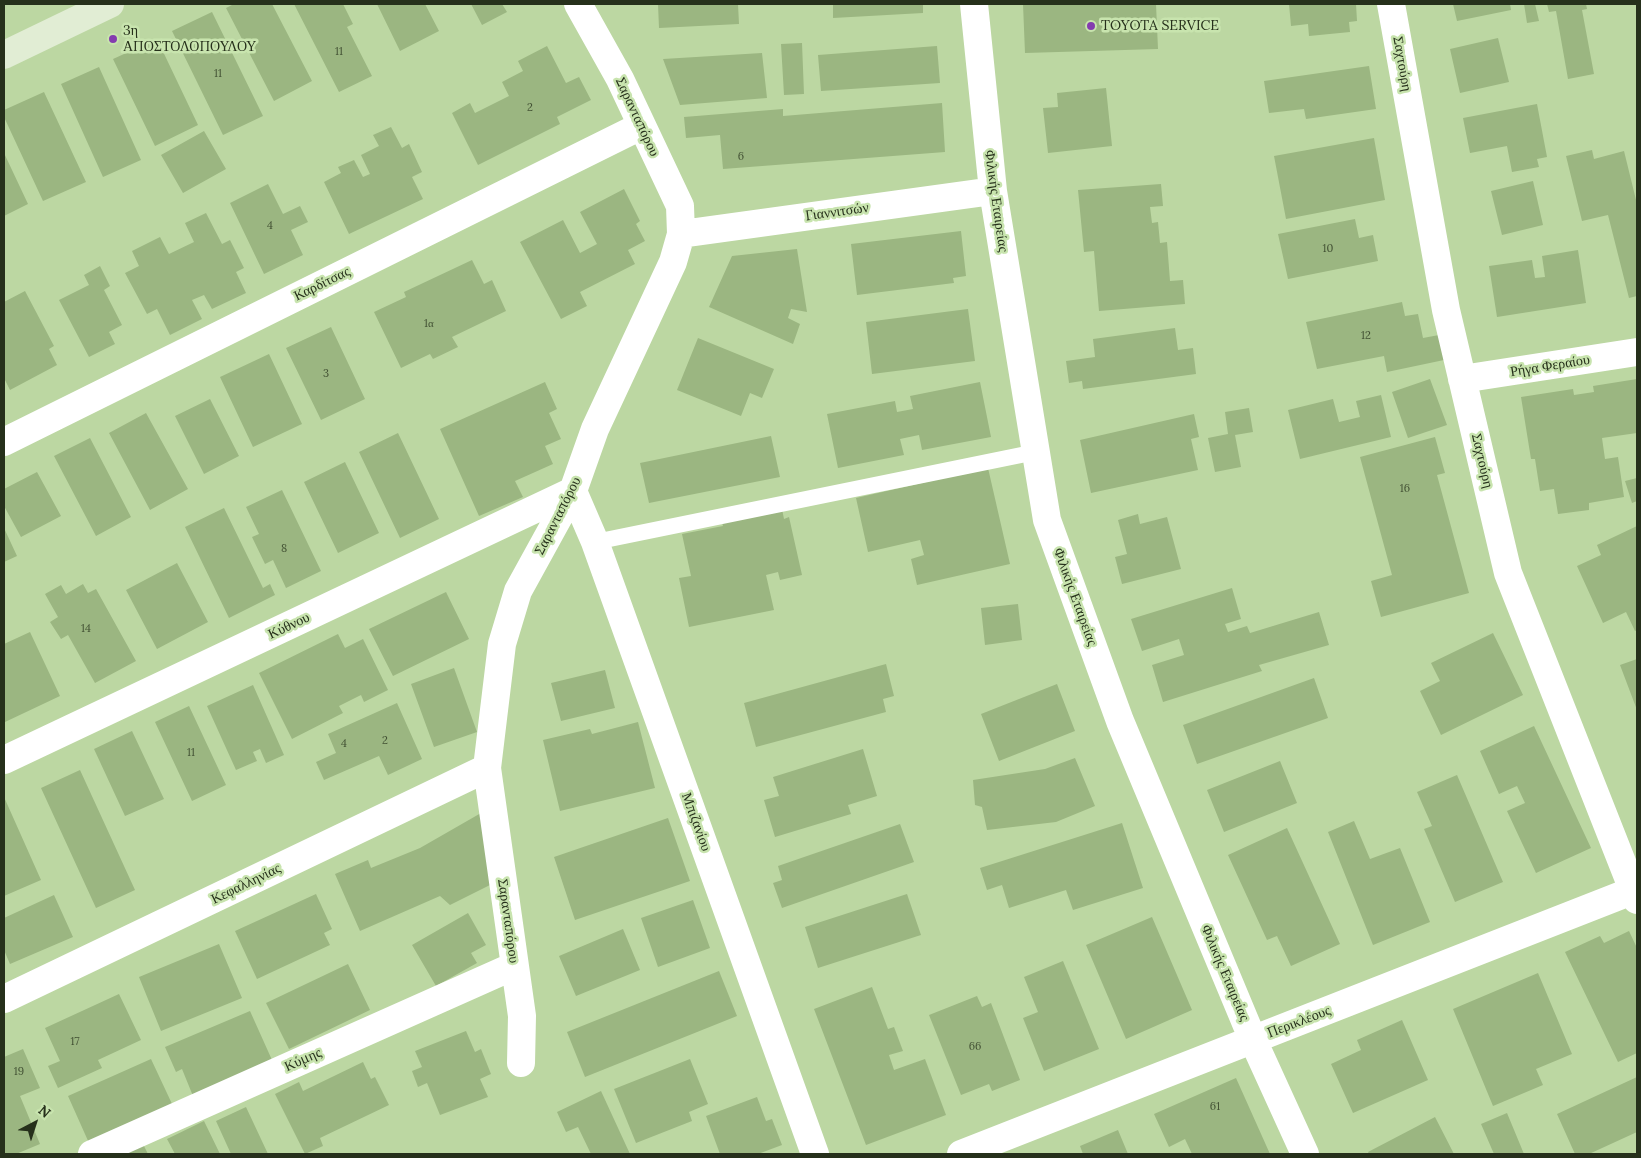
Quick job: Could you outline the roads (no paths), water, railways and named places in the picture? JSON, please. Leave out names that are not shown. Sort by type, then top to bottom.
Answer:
[{"type":"street","points":[[4,55],[110,4]]},
{"type":"street","name":"Σαρανταπόρου","points":[[521,1063],[522,1016],[487,768],[502,644],[518,591],[573,491],[595,428],[673,262],[681,234],[680,206],[620,79],[578,4]]},
{"type":"street","name":"Φιλικής Εταιρείας","points":[[974,4],[993,191],[1047,520],[1116,712],[1253,1040],[1305,1154]]},
{"type":"street","name":"Σαχτούρη","points":[[1392,4],[1446,310],[1508,573],[1636,893]]},
{"type":"street","name":"Καρδίτσας","points":[[4,442],[641,126]]},
{"type":"street","name":"Γιαννιτσών","points":[[681,234],[993,191]]},
{"type":"street","name":"Ρήγα Φεραίου","points":[[1462,379],[1637,352]]},
{"type":"street","name":"Μπιζανίου","points":[[573,491],[595,542],[815,1154]]},
{"type":"street","name":"Κύθνου","points":[[4,760],[573,491]]},
{"type":"street","name":"Κεφαλληνίας","points":[[4,999],[487,768]]},
{"type":"street","name":"Περικλέους","points":[[961,1154],[1636,893]]},
{"type":"street","name":"Κύμης","points":[[92,1154],[514,966]]},
{"type":"lane","points":[[595,542],[1036,452]]},
{"type":"place","name":"TOYOTA SERVICE","points":[[1091,26]]},
{"type":"place","name":"3η ΑΠΟΣΤΟΛΟΠΟΥΛΟΥ","points":[[113,39]]}]
